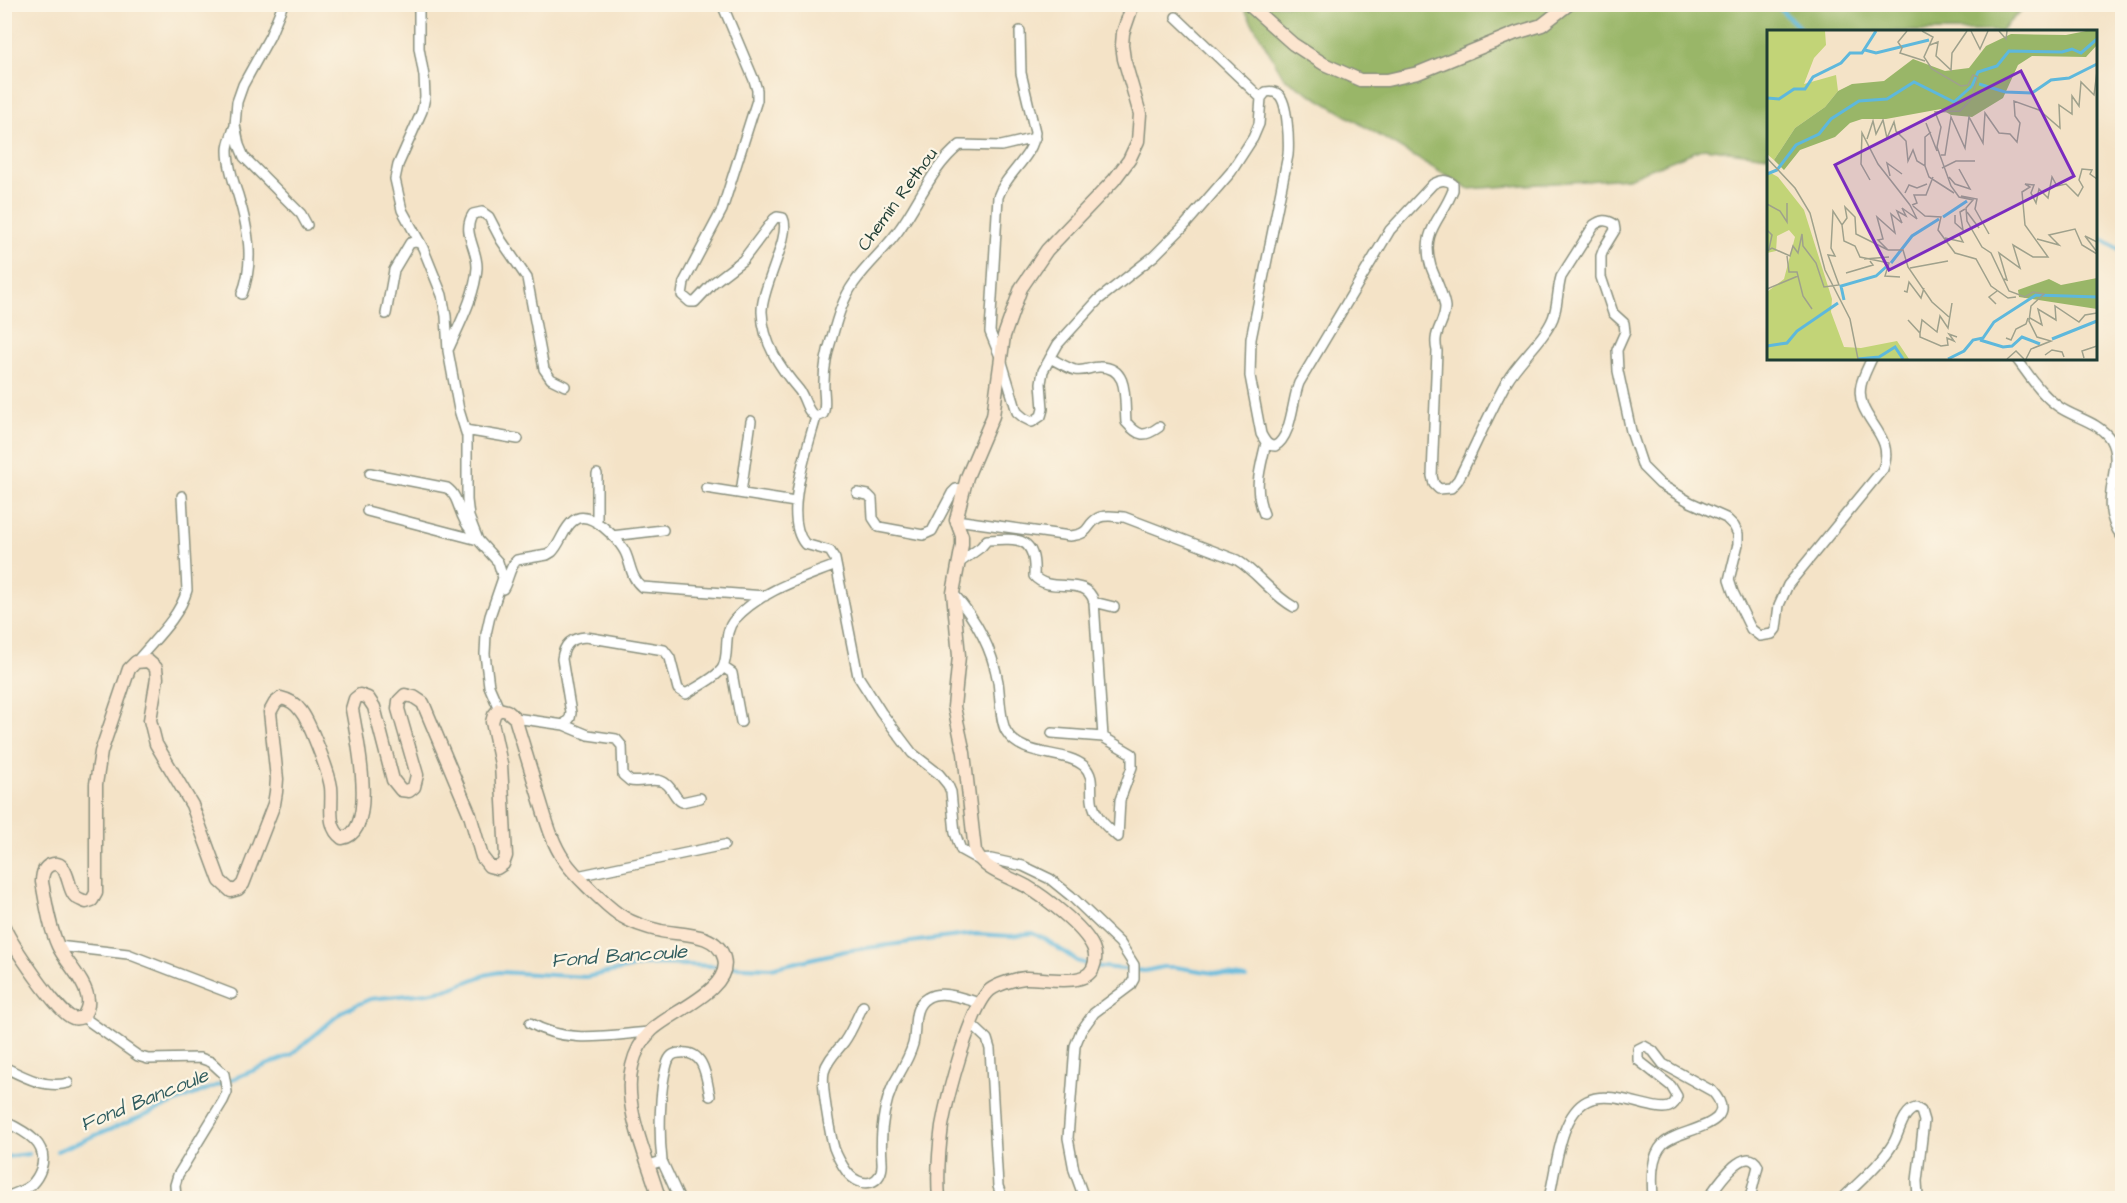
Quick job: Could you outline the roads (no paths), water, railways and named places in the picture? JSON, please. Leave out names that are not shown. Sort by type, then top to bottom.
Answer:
[{"type":"main road","points":[[939,1198],[942,1124],[970,1023],[980,1003],[991,989],[1025,978],[1065,980],[1083,978],[1091,972],[1096,955],[1087,936],[1055,906],[1041,895],[991,869],[979,860],[974,842],[964,753],[955,713],[959,647],[953,593],[962,545],[962,536],[956,520],[964,488],[993,416],[1004,336],[1012,309],[1027,279],[1047,250],[1124,167],[1138,141],[1140,114],[1122,45],[1125,25],[1133,4]]},
{"type":"main road","points":[[1248,4],[1293,44],[1324,64],[1360,80],[1387,81],[1418,74],[1516,33],[1542,26],[1569,4]]},
{"type":"main road","points":[[4,927],[63,1011],[73,1018],[83,1017],[88,1009],[88,999],[84,988],[58,946],[50,925],[42,874],[45,868],[52,864],[58,865],[63,868],[73,894],[79,899],[86,902],[92,900],[96,893],[96,784],[101,752],[129,669],[136,662],[148,661],[156,668],[157,678],[150,720],[156,744],[192,805],[220,881],[231,891],[243,884],[274,804],[277,779],[270,712],[275,703],[281,699],[290,700],[301,710],[326,768],[332,801],[332,824],[336,834],[342,838],[349,837],[354,832],[363,810],[362,775],[352,709],[355,699],[360,695],[368,698],[374,707],[393,780],[401,790],[409,791],[414,787],[417,775],[398,709],[399,701],[405,695],[414,696],[423,704],[458,781],[482,857],[489,866],[496,868],[503,864],[506,856],[501,764],[492,722],[494,714],[499,709],[507,711],[515,718],[551,835],[563,858],[577,876],[608,907],[624,918],[662,931],[700,937],[717,945],[722,951],[726,966],[714,988],[650,1032],[638,1047],[632,1067],[629,1086],[630,1107],[655,1163],[659,1198]]},
{"type":"street","points":[[242,294],[248,278],[250,260],[247,234],[232,176],[228,149],[235,125],[237,102],[243,85],[273,30],[282,4]]},
{"type":"street","points":[[418,4],[419,48],[424,76],[424,97],[422,111],[398,165],[395,179],[402,210],[423,248],[442,295],[448,351],[468,446],[467,500],[469,517],[476,537]]},
{"type":"street","points":[[722,4],[754,81],[757,100],[722,210],[684,282],[682,296],[690,302],[695,302],[713,282],[743,260],[774,219],[783,218],[786,231],[762,299],[765,334],[775,358],[803,396],[810,412],[816,417]]},
{"type":"street","points":[[1176,17],[1261,98]]},
{"type":"street","points":[[1020,31],[1021,73],[1035,138],[1028,153],[1006,180],[998,197],[990,332],[1017,412],[1032,422],[1041,416],[1043,409],[1041,383],[1043,371],[1070,329],[1098,300],[1154,256],[1185,225],[1245,152],[1259,124],[1261,98],[1266,92],[1271,91],[1281,97],[1289,144],[1251,339],[1250,376],[1257,417],[1266,442],[1257,488],[1258,499],[1264,514]]},
{"type":"street","points":[[235,125],[238,145],[244,157],[301,214],[307,225]]},
{"type":"street","name":"Chemin Rethou","points":[[795,502],[816,417],[823,414],[825,408],[826,361],[835,329],[849,291],[860,274],[900,228],[920,194],[950,154],[960,146],[1001,146],[1035,138]]},
{"type":"street","points":[[1266,442],[1275,446],[1283,439],[1287,432],[1294,394],[1299,382],[1390,230],[1433,184],[1446,180],[1453,184],[1453,190],[1434,222],[1428,247],[1429,261],[1445,307],[1435,338],[1437,351],[1432,476],[1434,484],[1439,489],[1451,488],[1458,480],[1507,381],[1548,327],[1556,309],[1561,278],[1594,225],[1600,220],[1608,221],[1614,224],[1615,230],[1601,256],[1601,277],[1613,314],[1624,323],[1625,332],[1617,350],[1618,371],[1631,431],[1643,467],[1660,484],[1690,502],[1718,513],[1734,526],[1738,534],[1738,544],[1729,580],[1732,592],[1751,629],[1760,636],[1766,636],[1772,634],[1776,629],[1782,596],[1793,578],[1883,470],[1887,453],[1885,444],[1860,397],[1861,385],[1871,360]]},
{"type":"street","points":[[448,351],[475,281],[477,266],[469,238],[468,224],[473,214],[482,213],[489,218],[527,278],[544,369],[551,379],[565,386]]},
{"type":"street","points":[[386,314],[394,270],[410,243],[419,243]]},
{"type":"street","points":[[1050,358],[1074,370],[1082,371],[1103,366],[1115,370],[1120,375],[1122,383],[1126,422],[1140,434],[1150,434],[1159,427]]},
{"type":"street","points":[[2017,360],[2031,381],[2045,396],[2060,407],[2101,429],[2110,438],[2115,450],[2116,465],[2109,502],[2122,537]]},
{"type":"street","points":[[741,493],[751,420]]},
{"type":"street","points":[[465,430],[518,440]]},
{"type":"street","points":[[370,473],[447,488],[455,495],[461,517],[501,567],[503,578],[490,616],[485,654],[489,686],[499,709]]},
{"type":"street","points":[[597,474],[597,522]]},
{"type":"street","points":[[706,488],[795,502],[801,539],[810,547],[830,551],[835,559],[858,676],[880,712],[912,753],[939,774],[948,785],[951,792],[955,833],[961,850],[979,860],[1005,861],[1023,866],[1050,879],[1120,943],[1134,965],[1134,979],[1131,986],[1094,1013],[1081,1031],[1075,1046],[1068,1138],[1074,1170],[1084,1198]]},
{"type":"street","points":[[857,493],[868,495],[872,499],[873,518],[879,527],[922,535],[932,531],[952,493],[956,489],[964,488]]},
{"type":"street","points":[[136,662],[178,613],[186,596],[182,496]]},
{"type":"street","points":[[367,511],[476,537]]},
{"type":"street","points":[[956,520],[1070,537],[1084,534],[1097,519],[1104,516],[1124,517],[1237,560],[1281,600],[1294,607]]},
{"type":"street","points":[[498,596],[509,579],[511,567],[517,560],[547,555],[552,552],[561,542],[568,528],[578,518],[590,518],[612,536],[626,553],[636,583],[642,586],[765,596]]},
{"type":"street","points":[[612,536],[663,530]]},
{"type":"street","points":[[959,563],[987,540],[1017,540],[1028,546],[1035,557],[1034,576],[1036,579],[1046,585],[1080,587],[1090,593],[1094,602],[1103,737]]},
{"type":"street","points":[[564,725],[571,713],[562,659],[563,652],[566,645],[578,637],[664,650],[668,653],[678,689],[686,694],[714,676],[723,667],[729,628],[735,619],[765,596],[783,586],[836,565]]},
{"type":"street","points":[[953,593],[975,621],[991,656],[998,681],[1005,730],[1010,736],[1032,750],[1083,765],[1091,778],[1096,812],[1118,837],[1120,800],[1132,767],[1132,754],[1103,737],[1052,733]]},
{"type":"street","points":[[1094,602],[1114,607]]},
{"type":"street","points":[[723,667],[732,673],[741,722]]},
{"type":"street","points":[[515,718],[564,725],[588,735],[616,739],[622,746],[623,775],[630,781],[661,781],[669,786],[676,798],[682,802],[700,798]]},
{"type":"street","points":[[577,876],[724,845]]},
{"type":"street","points":[[58,946],[128,954],[232,994]]},
{"type":"street","points":[[863,1006],[845,1040],[827,1064],[823,1077],[834,1147],[847,1172],[853,1178],[872,1183],[883,1168],[882,1121],[888,1098],[913,1046],[918,1008],[927,998],[935,995],[947,995],[980,1003]]},
{"type":"street","points":[[83,1017],[138,1056],[148,1059],[200,1058],[218,1066],[224,1074],[227,1092],[178,1175],[175,1185],[176,1198]]},
{"type":"street","points":[[530,1023],[544,1032],[561,1036],[582,1037],[650,1032]]},
{"type":"street","points":[[970,1023],[987,1040],[990,1049],[998,1186],[1002,1198]]},
{"type":"street","points":[[1549,1198],[1564,1134],[1579,1107],[1586,1101],[1594,1098],[1626,1099],[1662,1108],[1670,1107],[1676,1102],[1677,1096],[1671,1086],[1638,1060],[1638,1049],[1644,1046],[1653,1051],[1663,1064],[1712,1091],[1720,1109],[1719,1114],[1710,1124],[1672,1137],[1663,1144],[1655,1161],[1653,1198]]},
{"type":"street","points":[[679,1198],[655,1163],[666,1065],[671,1056],[675,1053],[689,1052],[698,1057],[703,1065],[710,1096]]},
{"type":"street","points":[[4,1067],[48,1085],[59,1086],[68,1083]]},
{"type":"street","points":[[1844,1198],[1885,1155],[1894,1142],[1909,1110],[1916,1108],[1921,1111],[1924,1121],[1917,1181],[1918,1198]]},
{"type":"street","points":[[4,1121],[26,1132],[44,1152],[39,1174],[30,1186],[4,1198]]},
{"type":"street","points":[[1708,1198],[1737,1163],[1749,1158],[1758,1166],[1750,1198]]},
{"type":"waterway","points":[[1775,4],[1802,30]]},
{"type":"waterway","points":[[2097,236],[2122,252]]},
{"type":"waterway","name":"Fond Bancoule","points":[[57,1151],[291,1055],[343,1011],[370,999],[449,989],[499,972],[586,977],[644,965],[661,964],[771,968],[845,951],[918,941],[975,934],[1011,936],[1032,933],[1077,961],[1092,966],[1145,971],[1175,967],[1246,978]]},
{"type":"waterway","name":"Fond Bancoule","points":[[4,1157],[29,1154]]}]
